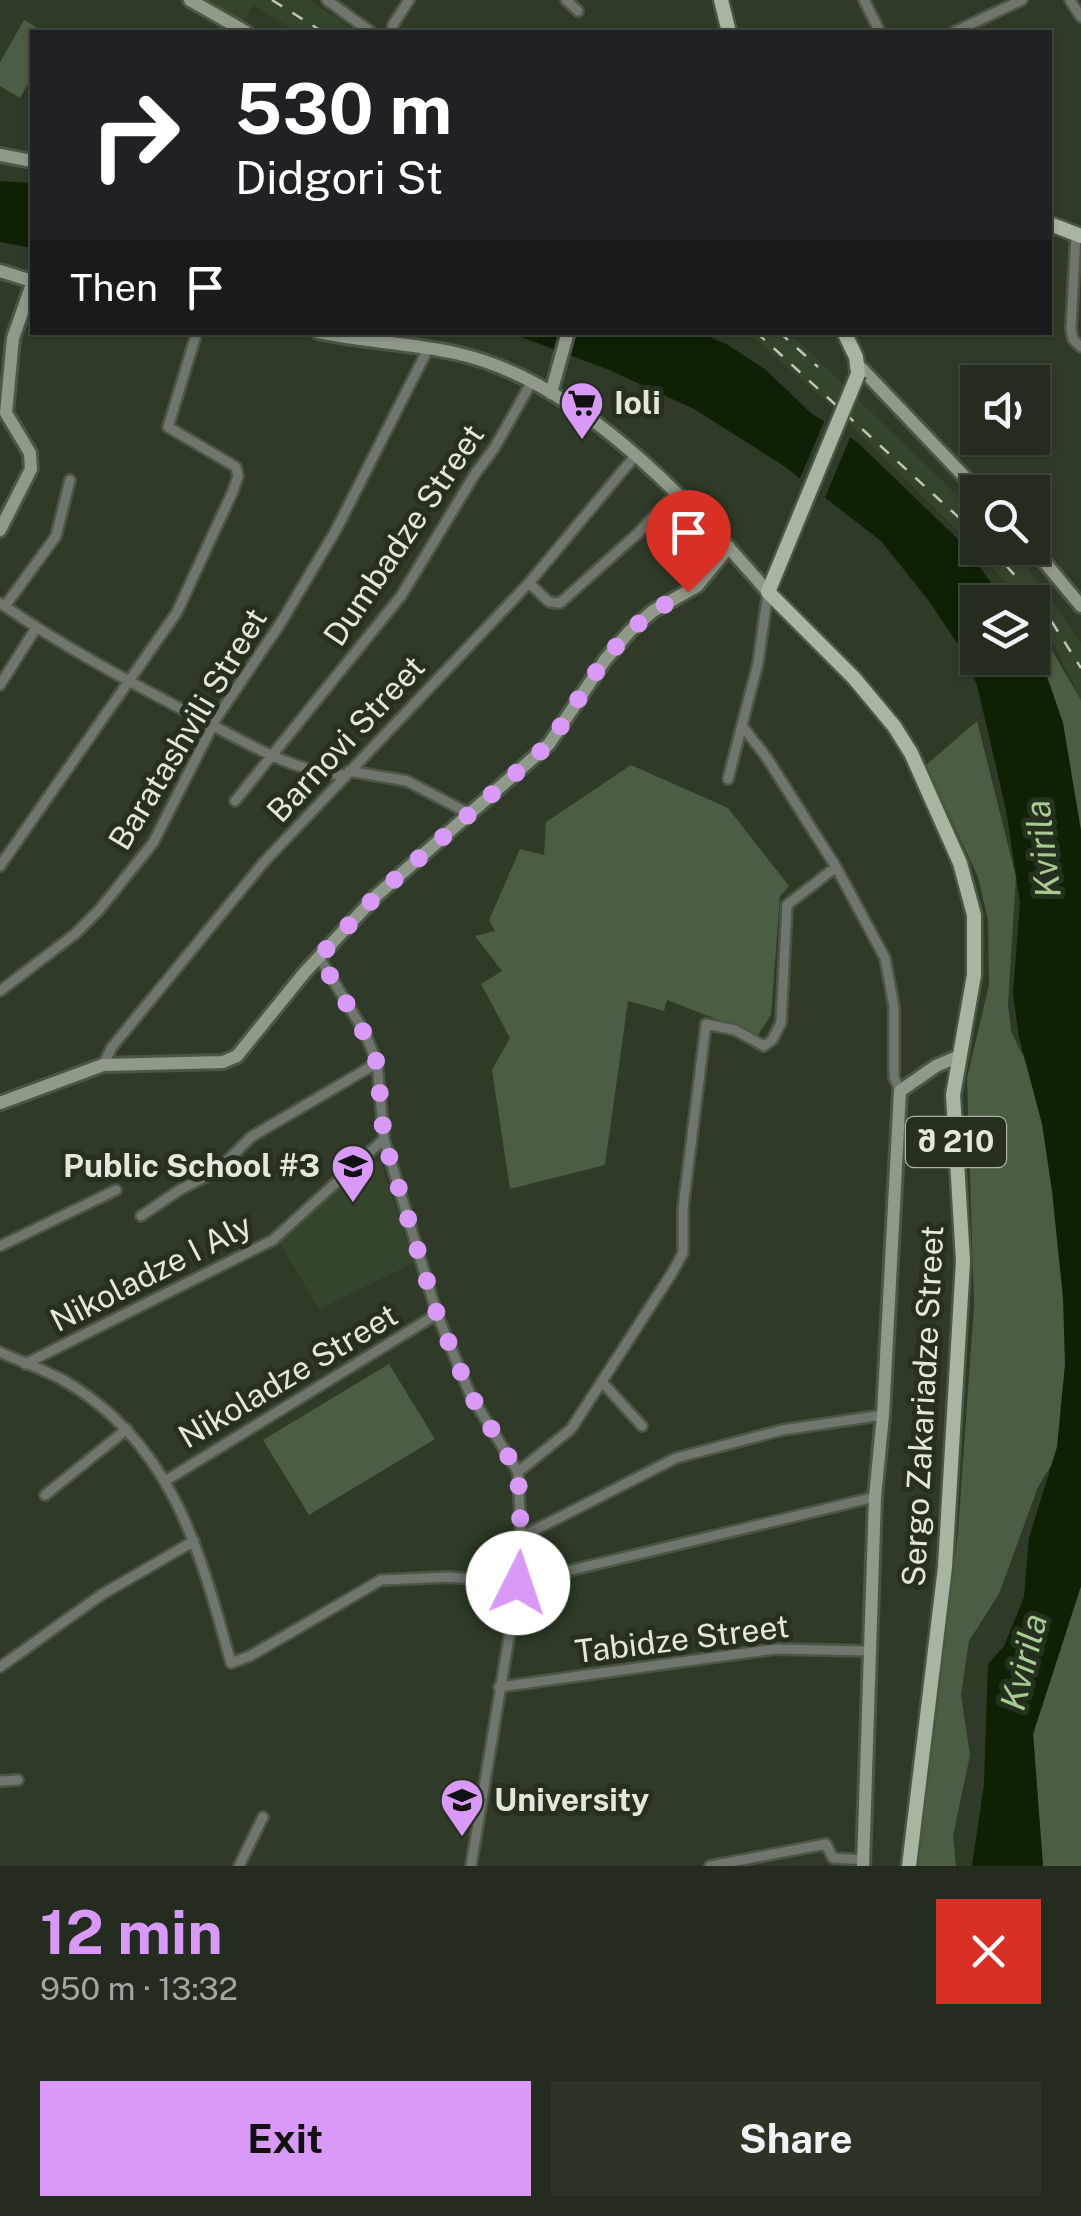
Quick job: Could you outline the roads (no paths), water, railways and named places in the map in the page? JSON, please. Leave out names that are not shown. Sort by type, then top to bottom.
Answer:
[{"type":"main road","points":[[722,0],[730,30]]},
{"type":"main road","points":[[1052,225],[1078,235]]},
{"type":"main road","points":[[770,586],[858,369],[845,335]]},
{"type":"main road","name":"Sergo Zakariadze Street","points":[[770,586],[854,678],[911,753],[960,863],[974,915],[974,975],[953,1094],[963,1261],[945,1567],[908,1866]]},
{"type":"street","points":[[190,0],[242,30]]},
{"type":"street","points":[[327,0],[368,30]]},
{"type":"street","points":[[566,0],[578,11]]},
{"type":"street","points":[[864,0],[879,30]]},
{"type":"street","points":[[958,30],[1022,0]]},
{"type":"street","points":[[1070,0],[1081,17]]},
{"type":"street","points":[[393,30],[402,3]]},
{"type":"street","points":[[0,155],[30,161]]},
{"type":"street","points":[[1078,235],[1071,328],[1073,339],[1081,347]]},
{"type":"street","points":[[0,271],[30,281]]},
{"type":"street","points":[[0,530],[31,469],[30,453],[6,412],[4,383],[13,338],[30,288]]},
{"type":"street","points":[[0,866],[185,600],[238,476],[236,467],[168,427],[196,335]]},
{"type":"street","name":"Sergo Zakariadze Street","points":[[337,335],[486,362],[552,393],[677,492],[770,586]]},
{"type":"street","points":[[552,393],[567,335]]},
{"type":"street","name":"Baratashvili Street","points":[[0,991],[75,934],[130,873],[170,814],[213,725],[336,530],[428,349]]},
{"type":"street","points":[[858,369],[962,475]]},
{"type":"street","name":"Dumbadze Street","points":[[235,802],[401,596],[475,474],[496,447],[531,384]]},
{"type":"street","name":"Barnovi Street","points":[[103,1065],[112,1047],[192,946],[264,862],[528,582],[635,456]]},
{"type":"street","points":[[70,480],[56,536],[2,604],[128,680],[271,754],[306,768],[407,782],[472,815]]},
{"type":"street","points":[[528,582],[549,602],[560,603],[677,492]]},
{"type":"street","points":[[0,1103],[103,1065],[230,1061],[376,896],[549,744],[604,660],[630,631],[653,611],[697,586],[729,546]]},
{"type":"street","points":[[1047,565],[1081,606]]},
{"type":"street","points":[[728,779],[743,728],[770,586]]},
{"type":"street","points":[[0,685],[36,628]]},
{"type":"street","points":[[710,1866],[826,1844],[833,1858],[864,1863],[876,1497],[900,1091],[894,1077],[894,1007],[884,958],[836,867],[767,758],[743,728]]},
{"type":"street","points":[[518,1472],[571,1429],[682,1253],[706,1024],[734,1030],[764,1046],[772,1040],[781,1022],[787,905],[836,867]]},
{"type":"street","name":"Nikoladze Street","points":[[319,957],[377,1063],[384,1139],[437,1314],[470,1394],[518,1472],[518,1583],[471,1866]]},
{"type":"street","points":[[900,1091],[936,1066],[957,1057]]},
{"type":"street","points":[[141,1216],[216,1171],[251,1137],[377,1063]]},
{"type":"street","name":"Nikoladze I Aly","points":[[26,1364],[272,1240],[384,1139]]},
{"type":"street","points":[[0,1246],[116,1190]]},
{"type":"street","name":"Nikoladze Street","points":[[164,1480],[437,1314]]},
{"type":"street","points":[[0,1352],[64,1381],[127,1429],[164,1480],[194,1541],[231,1663],[250,1656],[380,1580],[450,1577],[518,1583],[876,1497]]},
{"type":"street","points":[[603,1382],[642,1426]]},
{"type":"street","points":[[521,1537],[676,1458],[782,1430],[883,1415]]},
{"type":"street","points":[[45,1495],[127,1429]]},
{"type":"street","points":[[0,1667],[100,1594],[194,1541]]},
{"type":"street","name":"Tabidze Street","points":[[499,1687],[775,1649],[872,1651]]},
{"type":"street","points":[[0,1780],[18,1780]]},
{"type":"street","points":[[239,1866],[263,1817]]},
{"type":"water","points":[[0,181],[30,183],[30,248],[0,242]]},
{"type":"water","points":[[515,335],[706,335],[766,370],[812,414],[857,442],[960,541],[960,565],[978,565],[993,585],[960,585],[960,648],[929,601],[881,541],[784,466],[694,409],[607,369]]},
{"type":"water","name":"Kvirila","points":[[972,675],[1047,675],[1063,723],[1081,831],[1081,1586],[1033,1734],[1043,1866],[972,1866],[984,1784],[988,1664],[1004,1646],[1024,1597],[1029,1538],[1057,1447],[1065,1364],[1052,1191],[1042,1124],[1019,1037],[1013,994],[1020,902],[1006,810]]},
{"type":"railway","points":[[272,0],[320,30]]},
{"type":"railway","points":[[759,335],[960,519]]},
{"type":"railway","points":[[782,335],[818,367]]},
{"type":"railway","points":[[1005,565],[1040,603],[1081,668]]},
{"type":"place","name":"Ioli","points":[[582,441]]},
{"type":"place","name":"Public School #3","points":[[353,1204]]},
{"type":"place","name":"University","points":[[462,1838]]}]
